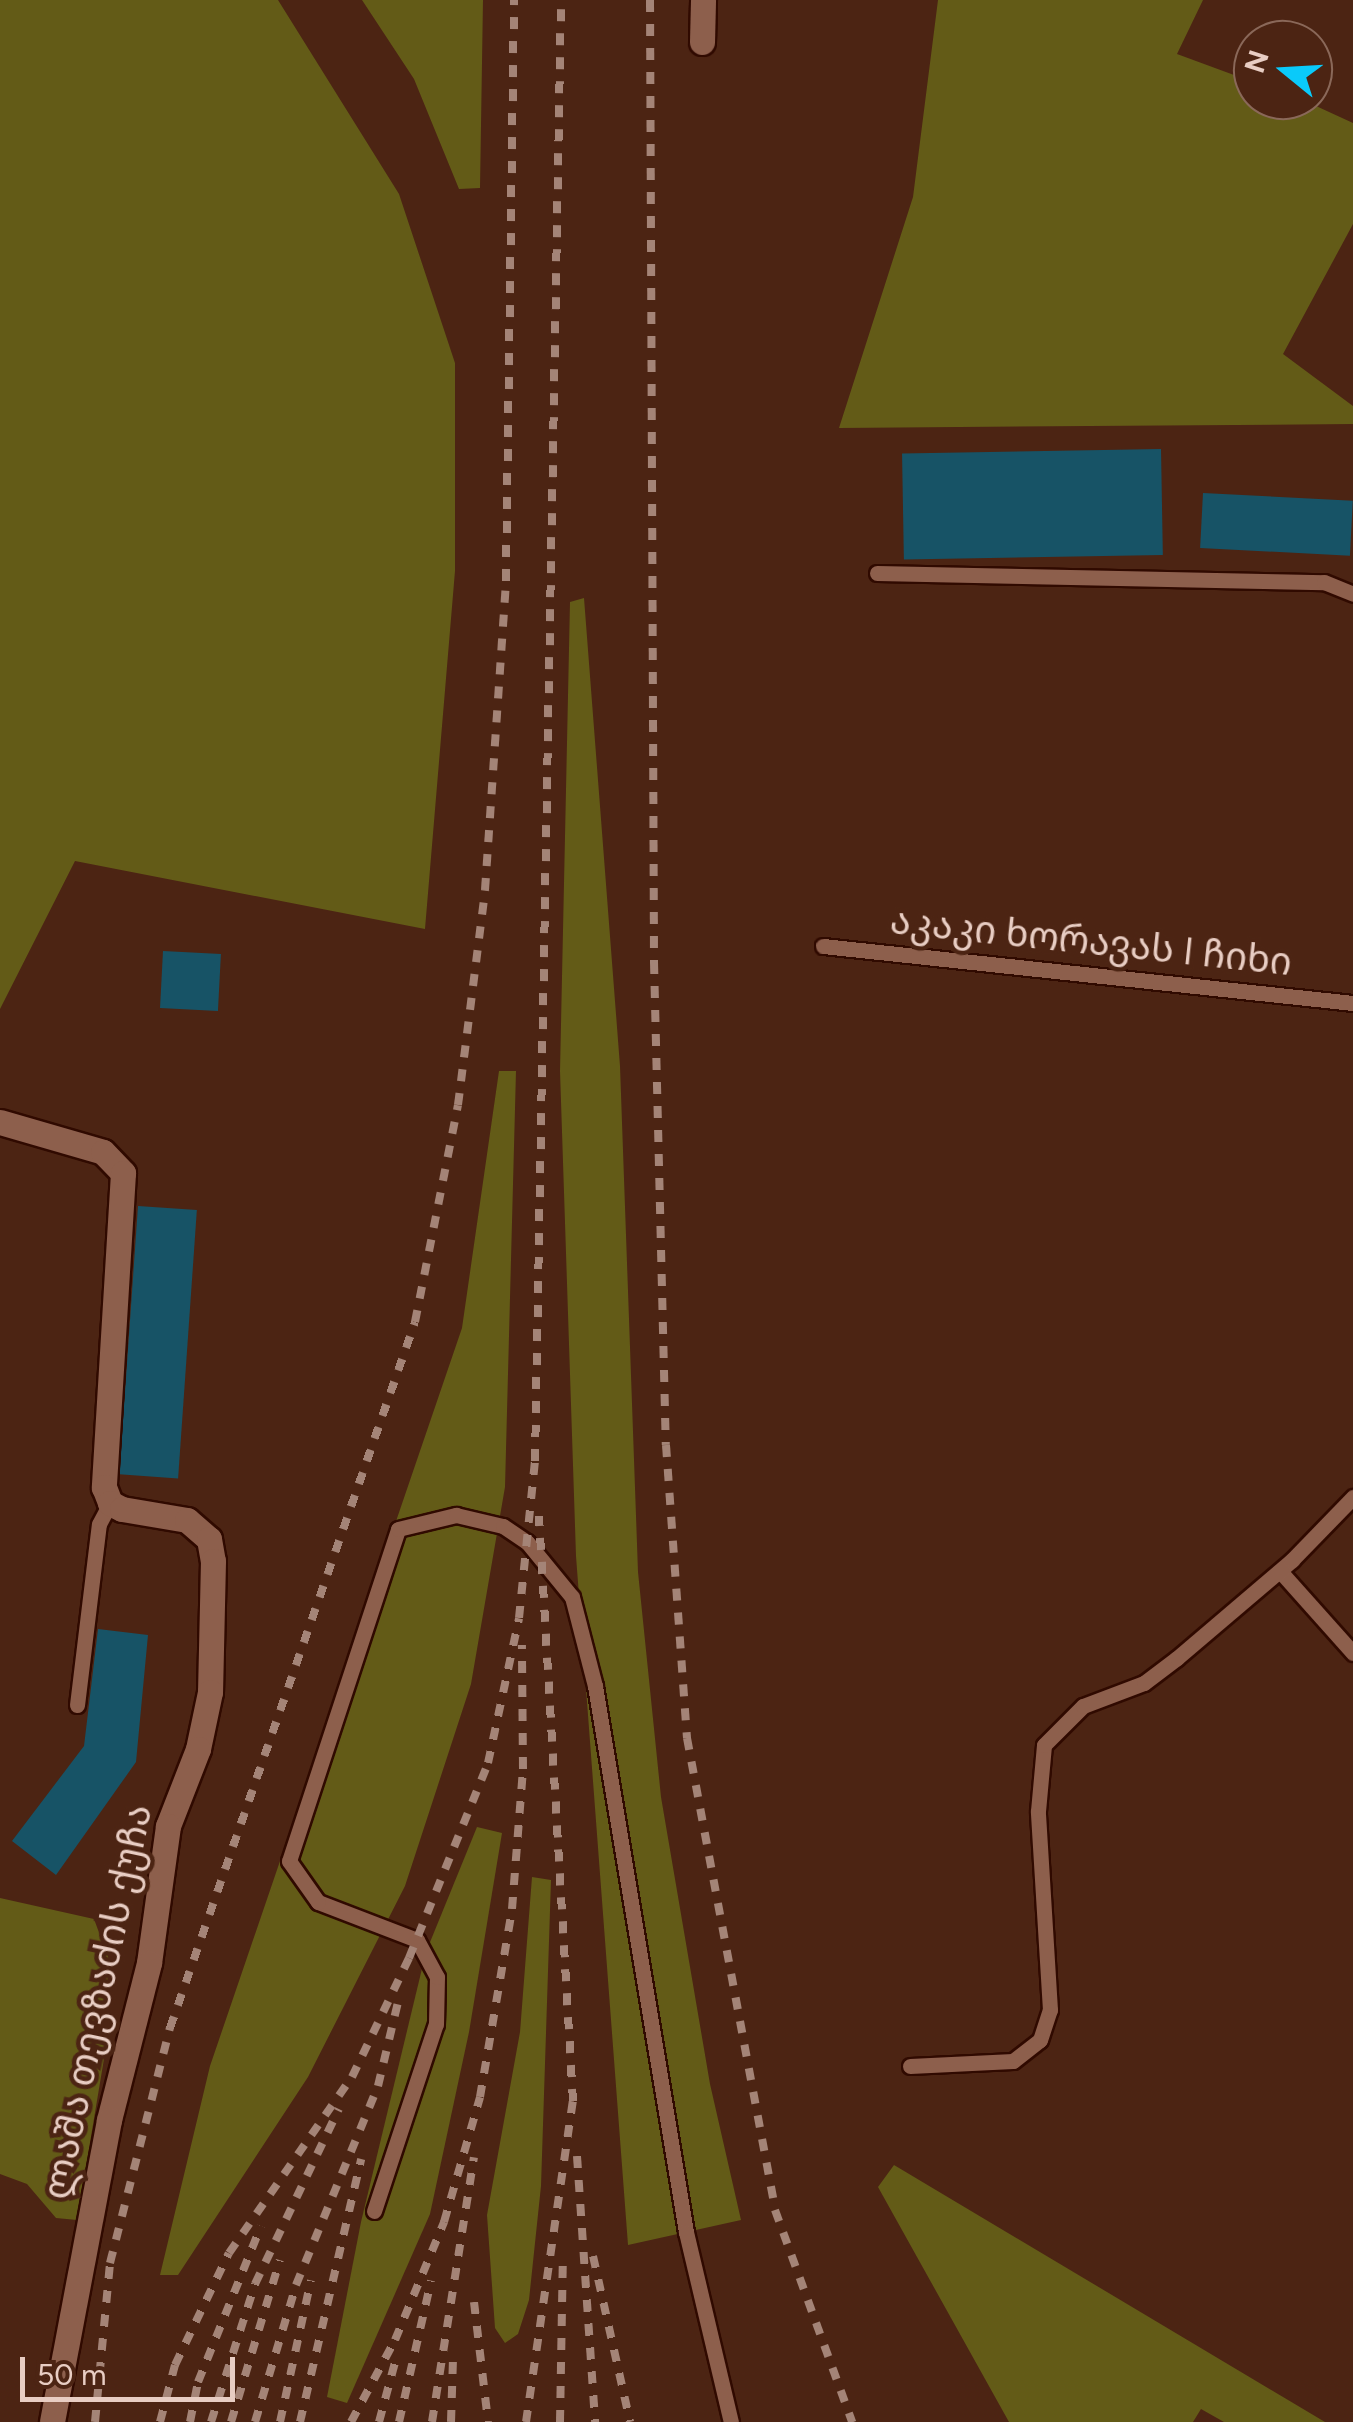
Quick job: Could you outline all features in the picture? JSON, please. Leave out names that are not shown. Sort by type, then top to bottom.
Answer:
[{"type":"street","points":[[702,0],[702,42]]},
{"type":"street","points":[[0,1122],[103,1152],[123,1173],[104,1487],[110,1504]]},
{"type":"street","name":"ლაშა თევზაძის ქუჩა","points":[[52,2422],[109,2120],[149,1963],[168,1826],[198,1749],[210,1692],[209,1538],[188,1520],[110,1504]]},
{"type":"lane","points":[[877,572],[1324,582],[1353,594]]},
{"type":"lane","name":"აკაკი ხორავას I ჩიხი","points":[[823,946],[1353,1003]]},
{"type":"lane","points":[[910,2066],[1012,2061],[1040,2040],[1050,2010],[1038,1811],[1044,1745],[1082,1706],[1144,1683],[1280,1570],[1353,1496]]},
{"type":"lane","points":[[77,1705],[98,1524],[110,1504]]},
{"type":"lane","points":[[374,2211],[436,2024],[438,1978],[416,1940],[318,1902],[289,1861],[398,1529],[456,1515],[503,1526],[526,1542],[572,1596],[598,1706],[686,2232],[732,2422]]},
{"type":"lane","points":[[1280,1570],[1353,1654]]},
{"type":"shaded area","points":[[0,0],[278,0],[399,194],[455,363],[455,571],[425,929],[75,861],[0,1009]]},
{"type":"shaded area","points":[[362,0],[483,0],[480,188],[459,189],[414,79]]},
{"type":"shaded area","points":[[938,0],[1203,0],[1177,54],[1233,75],[1233,120],[1333,120],[1333,114],[1353,123],[1353,224],[1283,354],[1353,406],[1353,424],[839,428],[913,197]]},
{"type":"shaded area","points":[[584,598],[620,1066],[638,1572],[661,1797],[710,2084],[741,2220],[628,2245],[576,1556],[560,1071],[570,602]]},
{"type":"shaded area","points":[[499,1071],[516,1071],[505,1487],[471,1684],[405,1886],[308,2077],[178,2275],[160,2275],[210,2066],[462,1328]]},
{"type":"shaded area","points":[[477,1827],[502,1833],[469,2032],[430,2214],[347,2403],[327,2397],[361,2222],[426,1952]]},
{"type":"shaded area","points":[[532,1877],[551,1880],[541,2186],[529,2300],[518,2334],[505,2343],[495,2328],[487,2215],[520,2032]]},
{"type":"shaded area","points":[[0,1898],[94,1919],[111,1965],[97,2031],[108,2035],[77,2220],[56,2218],[27,2184],[0,2174]]},
{"type":"shaded area","points":[[894,2165],[1325,2422],[1224,2422],[1201,2409],[1193,2422],[1009,2422],[878,2187]]},
{"type":"building","points":[[1161,449],[1163,555],[904,560],[902,454]]},
{"type":"building","points":[[1203,493],[1353,501],[1350,556],[1200,548]]},
{"type":"building","points":[[163,951],[221,954],[218,1011],[160,1008]]},
{"type":"building","points":[[138,1206],[197,1210],[178,1478],[119,1474]]},
{"type":"building","points":[[98,1629],[148,1635],[136,1762],[56,1875],[12,1841],[84,1746]]},
{"type":"railway","points":[[95,2422],[110,2263],[170,2028],[415,1322],[458,1105],[485,890],[506,581],[514,0]]},
{"type":"railway","points":[[160,2422],[175,2365],[229,2253],[352,2077],[409,1958],[488,1763],[519,1618],[535,1461],[561,0]]},
{"type":"railway","points":[[650,0],[654,962],[666,1445],[687,1738],[775,2210],[852,2422]]},
{"type":"railway","points":[[526,2422],[573,2101],[539,1516]]},
{"type":"railway","points":[[351,2422],[395,2340],[444,2222],[480,2097],[512,1909],[523,1769],[522,1645]]},
{"type":"railway","points":[[255,2422],[296,2285],[378,2086],[398,2002]]},
{"type":"railway","points":[[211,2422],[255,2284],[339,2109]]},
{"type":"railway","points":[[577,2156],[595,2422]]},
{"type":"railway","points":[[432,2422],[474,2157]]},
{"type":"railway","points":[[300,2422],[361,2159]]},
{"type":"railway","points":[[190,2422],[198,2382],[261,2226]]},
{"type":"railway","points":[[593,2256],[630,2422]]},
{"type":"railway","points":[[560,2422],[563,2258]]},
{"type":"railway","points":[[231,2422],[280,2260]]},
{"type":"railway","points":[[280,2422],[311,2280]]},
{"type":"railway","points":[[399,2422],[431,2281]]},
{"type":"railway","points":[[474,2302],[488,2422]]},
{"type":"railway","points":[[379,2422],[397,2355]]},
{"type":"railway","points":[[451,2422],[453,2359]]}]
